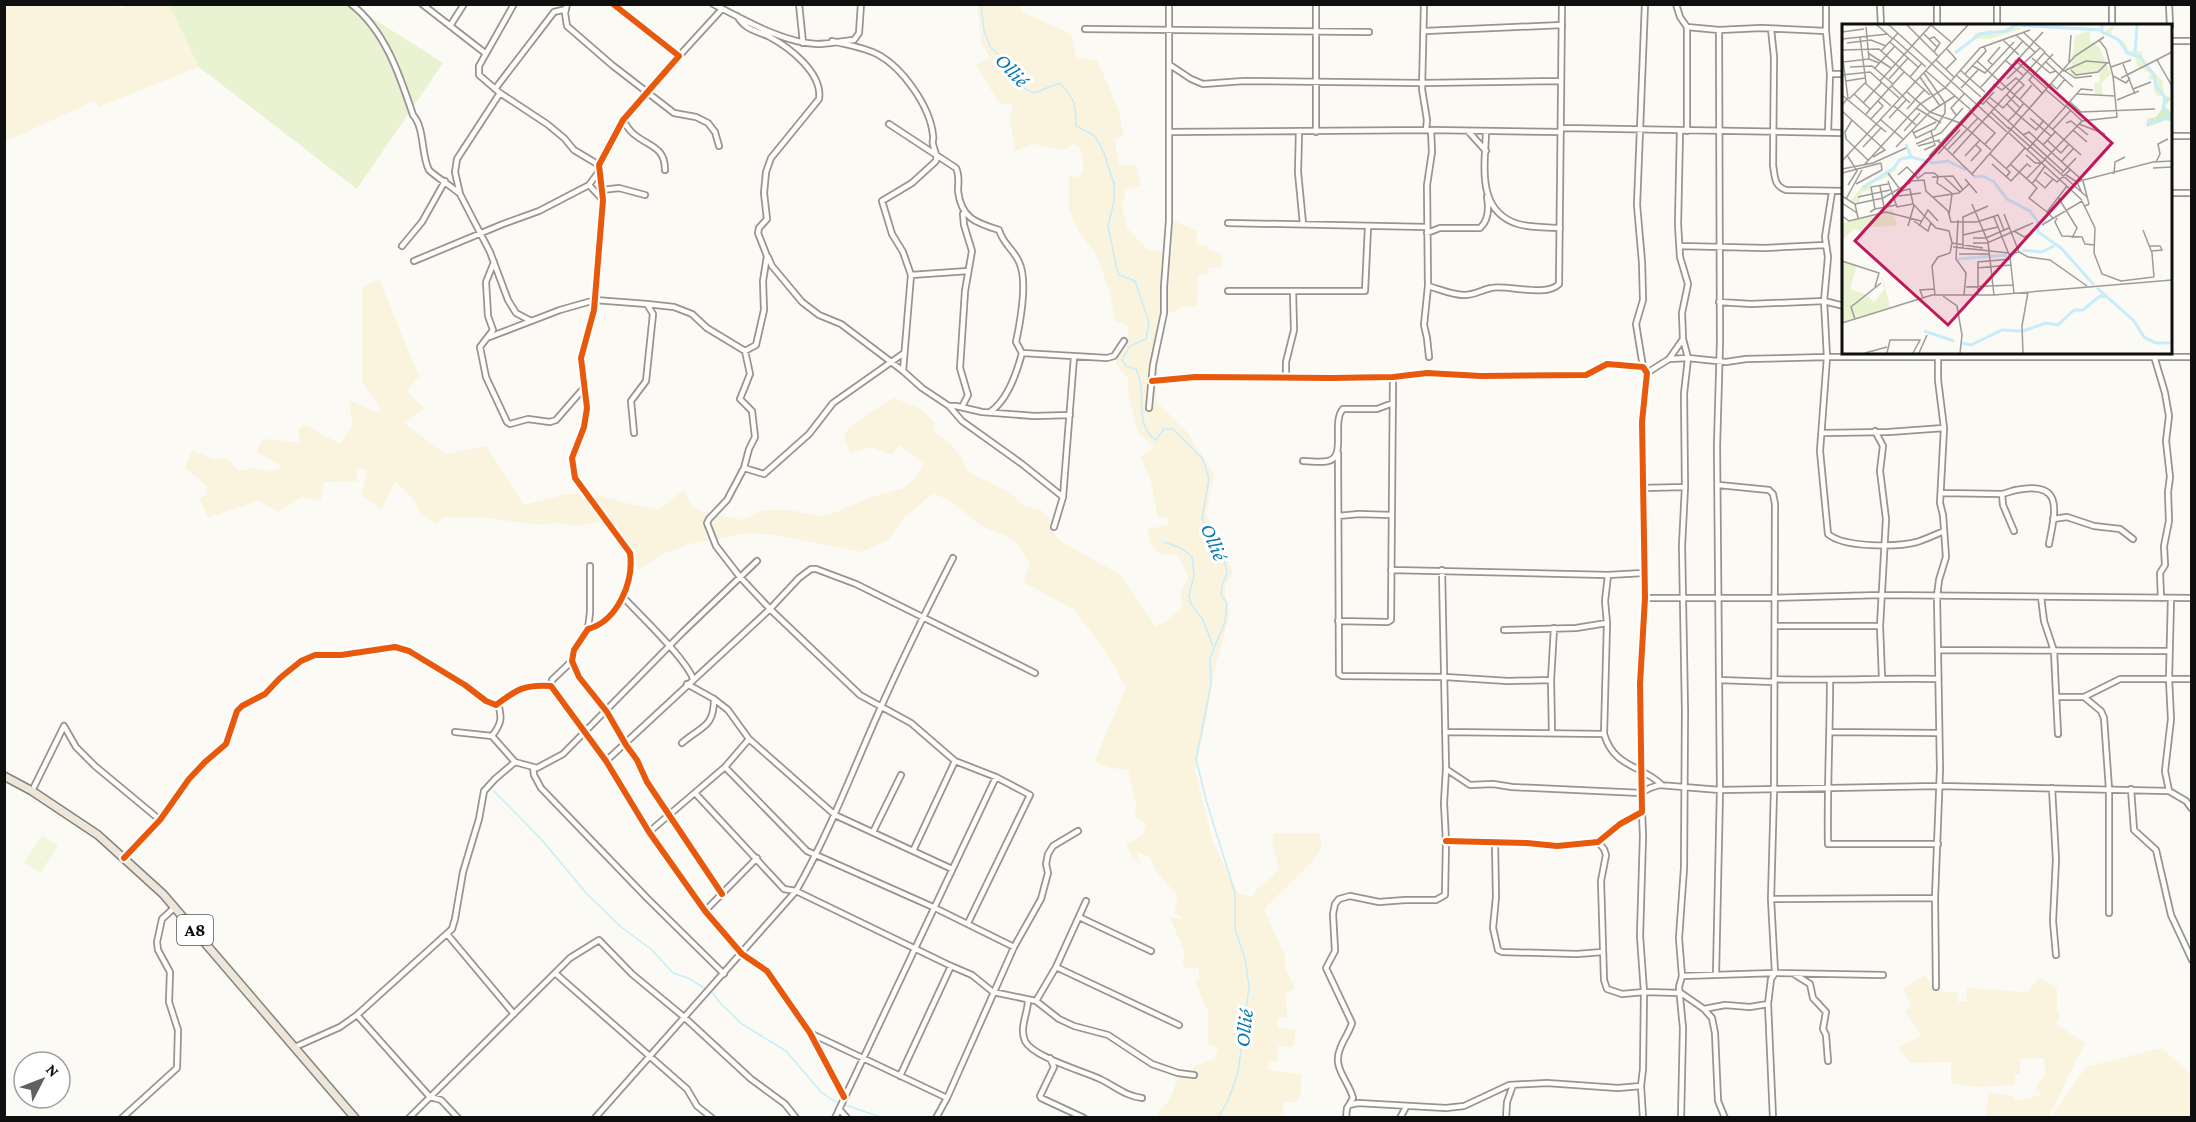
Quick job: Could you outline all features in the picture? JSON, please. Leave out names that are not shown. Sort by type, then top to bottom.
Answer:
[{"type":"main road","name":"A8","points":[[4,776],[78,820],[124,858],[176,907],[355,1118]]},
{"type":"street","points":[[351,4],[379,34],[407,96],[413,115],[419,124],[419,134],[428,168],[434,176],[445,181],[460,194]]},
{"type":"street","points":[[423,4],[485,53]]},
{"type":"street","points":[[450,26],[464,4]]},
{"type":"street","points":[[514,4],[478,66],[479,75],[497,91],[547,124],[574,150],[600,168]]},
{"type":"street","points":[[613,4],[679,56]]},
{"type":"street","points":[[713,4],[764,29],[803,43],[819,44],[854,40],[859,33],[861,4]]},
{"type":"street","points":[[799,4],[803,43]]},
{"type":"street","points":[[1149,408],[1153,365],[1164,312],[1169,221],[1169,4]]},
{"type":"street","points":[[1316,4],[1316,132]]},
{"type":"street","points":[[1424,4],[1422,83],[1432,152],[1427,185],[1428,286],[1424,325],[1429,357]]},
{"type":"street","points":[[1428,286],[1465,295],[1480,293],[1491,288],[1516,290],[1556,288],[1559,284],[1562,4]]},
{"type":"street","points":[[1643,1118],[1641,1086],[1644,992],[1640,936],[1643,836],[1640,684],[1645,598],[1642,422],[1647,373],[1643,367],[1636,324],[1643,300],[1637,205],[1638,129],[1645,4]]},
{"type":"street","points":[[1676,4],[1680,17],[1687,27],[1687,131]]},
{"type":"street","points":[[1826,4],[1830,74],[1828,132]]},
{"type":"street","points":[[1880,4],[1881,24]]},
{"type":"street","points":[[1937,4],[1937,24]]},
{"type":"street","points":[[1997,4],[1997,24]]},
{"type":"street","points":[[2112,4],[2112,24]]},
{"type":"street","points":[[2169,4],[2170,24]]},
{"type":"street","points":[[531,321],[516,313],[508,300],[482,233],[460,194],[455,166],[497,91],[554,12],[566,7],[567,26],[612,65],[674,113],[696,117],[708,123],[715,132],[719,146]]},
{"type":"street","points":[[414,261],[539,211],[589,185],[600,168],[623,120],[722,9]]},
{"type":"street","points":[[736,16],[746,26],[796,55],[816,80],[820,91],[819,99],[771,158],[766,172],[764,193],[767,219],[759,228],[758,233],[772,266],[802,302],[819,315],[841,324],[922,388],[949,406],[962,421],[1023,464],[1063,497]]},
{"type":"street","points":[[1425,31],[1562,25]]},
{"type":"street","points":[[1687,27],[1719,30],[1826,31]]},
{"type":"street","points":[[1085,29],[1369,32]]},
{"type":"street","points":[[1771,29],[1774,57],[1773,165],[1776,183],[1779,188],[1786,190],[1842,191]]},
{"type":"street","points":[[1716,974],[1720,790],[1717,446],[1719,30]]},
{"type":"street","points":[[832,41],[876,53],[905,77],[929,119],[938,158]]},
{"type":"street","points":[[2172,41],[2192,41]]},
{"type":"street","points":[[1170,65],[1203,84],[1316,80],[1422,83],[1561,81]]},
{"type":"street","points":[[1830,74],[1842,74]]},
{"type":"street","points":[[623,120],[637,137],[655,147],[665,159],[665,170]]},
{"type":"street","points":[[889,124],[938,158],[951,164],[959,174],[958,192],[972,251],[968,271],[960,368],[968,395],[962,407]]},
{"type":"street","points":[[1170,132],[1428,130],[1486,132],[1638,129],[1842,133]]},
{"type":"street","points":[[1299,131],[1298,172],[1302,224]]},
{"type":"street","points":[[1468,131],[1486,151]]},
{"type":"street","points":[[1680,131],[1678,224],[1688,284],[1682,313],[1683,339],[1688,358],[1684,394],[1685,487],[1682,546],[1685,787],[1684,868],[1679,938],[1682,976],[1678,987],[1681,993],[1684,1077],[1681,1118]]},
{"type":"street","points":[[1228,223],[1427,230],[1480,228],[1485,224],[1488,206],[1486,132]]},
{"type":"street","points":[[2172,136],[2192,136]]},
{"type":"street","points":[[903,371],[905,330],[909,309],[908,286],[911,275],[903,252],[892,234],[882,201],[912,183],[938,158]]},
{"type":"street","points":[[588,629],[609,617],[622,596],[631,576],[632,566],[630,553],[575,478],[572,458],[584,427],[587,408],[581,358],[595,300],[603,200],[600,168]]},
{"type":"street","points":[[402,246],[422,222],[445,181]]},
{"type":"street","points":[[589,185],[603,200]]},
{"type":"street","points":[[602,190],[618,188],[645,195]]},
{"type":"street","points":[[1486,191],[1492,204],[1506,218],[1520,225],[1560,228]]},
{"type":"street","points":[[1832,192],[1827,215],[1828,257],[1824,302],[1827,357],[1821,477],[1828,534],[1838,540],[1855,544],[1885,545],[1915,542],[1944,531]]},
{"type":"street","points":[[2172,193],[2192,193]]},
{"type":"street","points":[[963,210],[973,221],[999,230],[1001,239],[1019,261],[1022,281],[1022,310],[1016,342],[1022,353],[1011,383],[997,408],[990,412]]},
{"type":"street","points":[[1228,291],[1365,291],[1368,227]]},
{"type":"street","points":[[1680,246],[1719,248],[1826,245]]},
{"type":"street","points":[[745,351],[756,345],[760,334],[764,310],[763,281],[767,256]]},
{"type":"street","points":[[494,262],[486,282],[488,316],[493,330],[480,347],[486,377],[505,419],[510,424],[528,419],[550,422],[556,420],[583,389]]},
{"type":"street","points":[[911,275],[968,271]]},
{"type":"street","points":[[1286,378],[1286,362],[1294,330],[1293,291]]},
{"type":"street","points":[[487,338],[560,310],[595,300],[674,307],[692,314],[706,328],[745,351],[750,374],[740,399],[752,411],[755,437],[749,448],[744,468],[727,500],[709,519],[708,523],[716,546],[740,577],[770,609],[860,695],[911,723],[955,761],[996,777],[1030,795],[968,923]]},
{"type":"street","points":[[1719,302],[1751,304],[1824,302],[1842,306]]},
{"type":"street","points":[[634,433],[631,401],[646,381],[650,349],[653,314],[647,304]]},
{"type":"street","points":[[1647,373],[1669,359],[1683,339]]},
{"type":"street","points":[[1022,353],[1107,358],[1114,356],[1124,341]]},
{"type":"street","points":[[744,468],[764,474],[809,434],[833,404],[905,353]]},
{"type":"street","points":[[1669,359],[1688,358],[1719,362],[1827,357],[2110,354],[2154,356],[2167,354],[2192,357]]},
{"type":"street","points":[[1936,987],[1935,898],[1940,769],[1937,596],[1946,557],[1941,493],[1944,428],[1938,380],[1938,355]]},
{"type":"street","points":[[2154,356],[2169,416],[2166,441],[2170,477],[2169,521],[2164,546],[2165,565],[2160,573],[2161,598]]},
{"type":"street","points":[[1054,527],[1063,497],[1074,357]]},
{"type":"street","points":[[1152,381],[1196,377],[1286,378],[1427,373],[1481,376],[1587,375],[1607,364],[1643,367]]},
{"type":"street","points":[[1338,621],[1390,621],[1393,376]]},
{"type":"street","points":[[1393,403],[1377,409],[1348,408],[1341,411],[1337,423],[1340,675],[1445,676],[1508,681],[1551,681]]},
{"type":"street","points":[[949,406],[1034,416],[1070,415]]},
{"type":"street","points":[[1822,433],[1944,428]]},
{"type":"street","points":[[1875,431],[1883,446],[1880,471],[1886,519],[1880,626],[1882,678]]},
{"type":"street","points":[[1303,461],[1331,461],[1338,453]]},
{"type":"street","points":[[1719,485],[1769,490],[1773,494],[1775,504],[1774,790],[1771,899],[1775,973],[1768,1004],[1773,1118]]},
{"type":"street","points":[[1643,488],[1685,487]]},
{"type":"street","points":[[1941,493],[2002,494],[2027,489],[2048,492],[2054,499],[2049,544]]},
{"type":"street","points":[[2002,494],[2003,505],[2014,531]]},
{"type":"street","points":[[1338,516],[1391,515]]},
{"type":"street","points":[[2053,519],[2067,517],[2094,526],[2120,529],[2133,539]]},
{"type":"street","points":[[595,1118],[796,891],[816,856],[881,707],[922,618],[953,558]]},
{"type":"street","points":[[455,732],[481,733],[492,736],[515,762],[533,767],[546,765],[563,754],[607,712],[669,647],[758,561]]},
{"type":"street","points":[[590,567],[588,629],[573,650],[572,661],[579,677],[607,712],[637,760],[647,782],[722,894]]},
{"type":"street","points":[[606,762],[811,569],[856,584],[1035,673]]},
{"type":"street","points":[[1391,570],[1643,573]]},
{"type":"street","points":[[1346,1118],[1347,1108],[1353,1098],[1337,1064],[1341,1046],[1349,1034],[1352,1023],[1326,968],[1335,951],[1333,914],[1335,904],[1343,897],[1350,896],[1379,902],[1436,900],[1445,895],[1446,769],[1442,570]]},
{"type":"street","points":[[1608,574],[1605,601],[1607,623],[1604,734],[1613,753],[1625,764],[1654,777],[1663,786]]},
{"type":"street","points":[[1645,598],[1881,595],[2192,598]]},
{"type":"street","points":[[622,596],[691,672],[693,679]]},
{"type":"street","points":[[2041,597],[2044,621],[2055,651],[2058,734]]},
{"type":"street","points":[[2169,790],[2165,771],[2171,719],[2169,651],[2171,598]]},
{"type":"street","points":[[1504,630],[1590,627],[1607,623]]},
{"type":"street","points":[[1775,626],[1880,626]]},
{"type":"street","points":[[1552,733],[1551,681],[1554,628]]},
{"type":"street","points":[[124,858],[160,819],[189,779],[226,744],[237,711],[265,694],[301,661],[315,655],[341,655],[395,647],[409,651],[465,685],[486,701],[496,705],[512,691],[539,685],[551,686]]},
{"type":"street","points":[[1938,650],[2169,651]]},
{"type":"street","points":[[572,661],[552,680],[551,686],[585,731],[649,832],[705,911],[742,954],[767,971],[810,1033],[844,1097]]},
{"type":"street","points":[[1719,680],[1938,679]]},
{"type":"street","points":[[2057,697],[2084,697],[2120,679],[2192,679]]},
{"type":"street","points":[[1830,681],[1828,844],[1938,844]]},
{"type":"street","points":[[687,684],[728,710],[749,739],[835,815],[952,869]]},
{"type":"street","points":[[2084,697],[2101,711],[2104,718],[2109,789],[2109,913]]},
{"type":"street","points":[[682,743],[711,720],[714,713],[714,699]]},
{"type":"street","points":[[492,736],[501,725],[502,717],[498,703]]},
{"type":"street","points":[[32,791],[64,726],[76,747],[95,766],[160,819]]},
{"type":"street","points":[[1445,732],[1604,734]]},
{"type":"street","points":[[1830,732],[1938,733]]},
{"type":"street","points":[[649,832],[725,767],[749,739]]},
{"type":"street","points":[[913,851],[955,761]]},
{"type":"street","points":[[296,1047],[340,1027],[452,929],[463,872],[479,819],[484,791],[515,762]]},
{"type":"street","points":[[533,767],[534,776],[542,788],[647,898],[724,974]]},
{"type":"street","points":[[725,767],[807,850],[816,856],[968,923],[1014,947]]},
{"type":"street","points":[[1446,769],[1470,785],[1493,784],[1512,787],[1641,793],[1650,788],[1663,786],[1720,790],[1938,786],[2169,790],[2186,801],[2192,809]]},
{"type":"street","points":[[873,832],[901,775]]},
{"type":"street","points":[[835,1118],[996,777]]},
{"type":"street","points":[[2052,788],[2056,859],[2053,921],[2056,955]]},
{"type":"street","points":[[2131,789],[2134,830],[2156,850],[2175,927],[2192,960]]},
{"type":"street","points":[[695,793],[784,889],[796,891],[972,975],[993,992],[1036,1001],[1059,1019],[1074,1026],[1108,1035],[1152,1064],[1178,1073],[1194,1075]]},
{"type":"street","points":[[1446,841],[1557,846],[1599,842],[1620,824],[1642,812]]},
{"type":"street","points":[[936,1118],[1014,947],[1037,907],[1047,884],[1048,854],[1053,846],[1078,831]]},
{"type":"street","points":[[1599,842],[1606,855],[1601,880],[1604,980],[1607,989],[1622,994],[1681,993],[1704,1009],[1712,1018],[1715,1033],[1718,1101],[1725,1118]]},
{"type":"street","points":[[1495,843],[1496,897],[1493,928],[1498,950],[1567,954],[1603,952]]},
{"type":"street","points":[[705,911],[757,858]]},
{"type":"street","points":[[1771,899],[1935,898]]},
{"type":"street","points":[[1036,1001],[1056,967],[1086,901]]},
{"type":"street","points":[[122,1118],[177,1068],[178,1030],[170,1002],[170,972],[158,950],[157,942],[162,919],[176,907]]},
{"type":"street","points":[[1079,917],[1151,951]]},
{"type":"street","points":[[447,934],[514,1014]]},
{"type":"street","points":[[409,1118],[570,958],[599,940],[625,968],[684,1017],[751,1079],[785,1104],[796,1118]]},
{"type":"street","points":[[900,1076],[951,966]]},
{"type":"street","points":[[1056,967],[1179,1025]]},
{"type":"street","points":[[555,973],[687,1089],[698,1106],[712,1118]]},
{"type":"street","points":[[1682,976],[1775,973],[1884,975]]},
{"type":"street","points":[[1794,974],[1810,984],[1813,998],[1826,1012],[1823,1029],[1826,1035],[1828,1061]]},
{"type":"street","points":[[1028,1000],[1022,1025],[1026,1043],[1031,1048],[1103,1080],[1132,1097],[1142,1098]]},
{"type":"street","points":[[1704,1009],[1725,1005],[1750,1007],[1768,1004]]},
{"type":"street","points":[[357,1014],[430,1097],[441,1100],[458,1118]]},
{"type":"street","points":[[810,1033],[947,1098]]},
{"type":"street","points":[[1050,1058],[1054,1067],[1040,1096],[1043,1100],[1084,1118]]},
{"type":"street","points":[[1349,1105],[1358,1102],[1420,1108],[1464,1106],[1509,1085],[1578,1084],[1618,1088],[1641,1086]]},
{"type":"street","points":[[1506,1118],[1508,1102],[1514,1085]]},
{"type":"street","points":[[1400,1118],[1406,1107]]},
{"type":"street","points":[[839,1109],[847,1118]]},
{"type":"street","points":[[1064,1110],[1064,1118]]},
{"type":"shaded area","points":[[118,4],[120,8],[129,5],[169,5],[199,67],[99,107],[94,101],[5,142],[4,5]]},
{"type":"shaded area","points":[[977,5],[1020,5],[1021,11],[1071,34],[1077,58],[1097,60],[1118,108],[1124,136],[1115,139],[1119,165],[1136,165],[1141,186],[1126,190],[1122,207],[1127,228],[1148,250],[1172,252],[1172,220],[1197,231],[1196,244],[1207,246],[1209,250],[1221,253],[1222,267],[1209,268],[1208,274],[1198,275],[1197,306],[1181,307],[1176,312],[1167,311],[1159,347],[1156,401],[1187,432],[1214,474],[1206,514],[1225,551],[1233,574],[1225,586],[1225,597],[1230,613],[1214,673],[1195,770],[1213,842],[1238,893],[1253,897],[1257,889],[1279,868],[1272,842],[1273,833],[1319,833],[1322,848],[1311,863],[1264,909],[1285,956],[1285,967],[1295,988],[1286,994],[1287,1017],[1278,1018],[1277,1027],[1296,1030],[1293,1047],[1278,1046],[1277,1061],[1269,1061],[1268,1070],[1301,1074],[1301,1092],[1296,1102],[1283,1102],[1284,1117],[1155,1117],[1170,1099],[1179,1074],[1193,1078],[1193,1066],[1214,1059],[1218,1048],[1208,1045],[1208,1012],[1195,982],[1200,979],[1198,967],[1186,969],[1182,961],[1185,953],[1171,920],[1172,917],[1180,920],[1182,917],[1174,913],[1178,896],[1157,873],[1150,857],[1137,852],[1141,866],[1132,857],[1126,844],[1142,835],[1146,825],[1135,816],[1136,804],[1128,770],[1111,768],[1094,762],[1126,687],[1105,650],[1073,609],[1023,582],[1030,563],[1013,539],[981,526],[952,502],[933,493],[902,520],[888,540],[861,552],[775,535],[747,533],[689,544],[663,554],[638,570],[634,555],[625,541],[617,532],[600,522],[581,526],[553,523],[539,525],[482,517],[444,517],[436,524],[419,512],[415,501],[395,482],[382,509],[361,495],[367,469],[357,469],[357,481],[324,482],[321,502],[302,497],[279,512],[258,501],[208,518],[199,498],[207,494],[207,486],[185,468],[193,450],[215,460],[225,458],[240,471],[254,468],[271,472],[282,466],[257,453],[262,440],[273,439],[300,443],[298,429],[305,425],[340,444],[353,425],[348,399],[377,413],[381,409],[362,383],[362,287],[379,279],[419,376],[407,390],[424,408],[404,423],[445,454],[486,446],[524,505],[567,494],[597,495],[659,510],[683,490],[692,507],[707,513],[742,520],[764,510],[790,510],[819,516],[836,512],[871,497],[904,488],[916,477],[924,464],[900,445],[892,455],[871,447],[850,454],[844,436],[848,429],[870,412],[894,398],[918,407],[936,424],[933,430],[963,459],[965,470],[1011,493],[1022,505],[1041,510],[1051,520],[1053,533],[1064,543],[1119,574],[1156,627],[1168,620],[1183,606],[1180,593],[1189,576],[1177,555],[1159,554],[1150,542],[1147,529],[1169,525],[1167,517],[1158,518],[1151,481],[1140,457],[1154,447],[1138,433],[1128,392],[1128,379],[1116,363],[1121,349],[1127,342],[1128,325],[1115,321],[1109,290],[1096,254],[1079,232],[1069,211],[1069,176],[1080,177],[1080,173],[1083,172],[1083,155],[1079,146],[1073,144],[1063,150],[1033,144],[1015,151],[1010,122],[1012,104],[1003,104],[997,100],[976,65],[990,58],[982,44]]},
{"type":"shaded area","points":[[1926,975],[1932,986],[1941,992],[1957,992],[1958,1002],[1966,1001],[1967,988],[2027,992],[2039,978],[2057,987],[2057,1011],[2060,1015],[2056,1024],[2085,1043],[2048,1118],[1985,1117],[1989,1093],[2014,1096],[2015,1101],[2043,1095],[2034,1089],[2045,1075],[2044,1058],[2019,1059],[2021,1074],[2015,1074],[2015,1085],[1978,1087],[1951,1083],[1951,1062],[1911,1063],[1898,1047],[1921,1036],[1905,1011],[1911,1007],[1904,988]]},
{"type":"shaded area","points":[[2161,1048],[2191,1074],[2191,1117],[2051,1117],[2086,1067]]},
{"type":"green space","points":[[169,5],[352,5],[443,63],[357,189],[199,67]]},
{"type":"green space","points":[[42,835],[58,846],[40,873],[24,862]]},
{"type":"waterway","name":"Ollié","points":[[981,4],[984,30],[990,47],[1017,72],[1024,88],[1034,93],[1060,83],[1074,103],[1076,126],[1095,136],[1104,153],[1114,184],[1114,201],[1108,226],[1118,274],[1135,281],[1149,322],[1146,339],[1130,346],[1122,360],[1126,366],[1136,369],[1141,385],[1144,423],[1150,435],[1156,440],[1164,429],[1173,429],[1203,459],[1209,479],[1202,519],[1224,558],[1227,573],[1221,595],[1227,603],[1225,622],[1210,658],[1211,684],[1196,759],[1235,893],[1235,929],[1245,958],[1249,986],[1238,1073],[1228,1101],[1218,1118]]},
{"type":"waterway","points":[[1164,542],[1181,548],[1192,557],[1194,575],[1189,596],[1191,604],[1203,620],[1213,646]]},
{"type":"waterway","points":[[494,791],[541,839],[587,894],[621,927],[652,950],[673,973],[688,978],[706,989]]},
{"type":"waterway","points":[[711,991],[742,1024],[786,1051],[821,1092],[834,1101],[883,1118]]},
{"type":"cycle path","points":[[613,4],[679,56],[623,120],[599,165],[603,200],[594,310],[581,358],[587,408],[584,427],[572,458],[575,478],[630,553],[631,564],[626,587],[616,609],[599,625],[588,629],[574,650],[572,661],[579,677],[607,712],[637,760],[647,782],[722,894]]},
{"type":"cycle path","points":[[1152,381],[1195,377],[1393,377],[1427,373],[1481,376],[1586,375],[1607,364],[1643,367],[1647,373],[1642,422],[1645,598],[1640,684],[1642,812],[1620,824],[1598,842],[1557,846],[1446,841]]},
{"type":"cycle path","points":[[124,858],[160,820],[189,779],[226,744],[237,711],[265,694],[301,661],[315,655],[341,655],[395,647],[409,651],[465,685],[486,701],[496,705],[521,689],[551,686],[606,761],[649,832],[705,911],[742,954],[767,971],[810,1033],[844,1097]]}]
